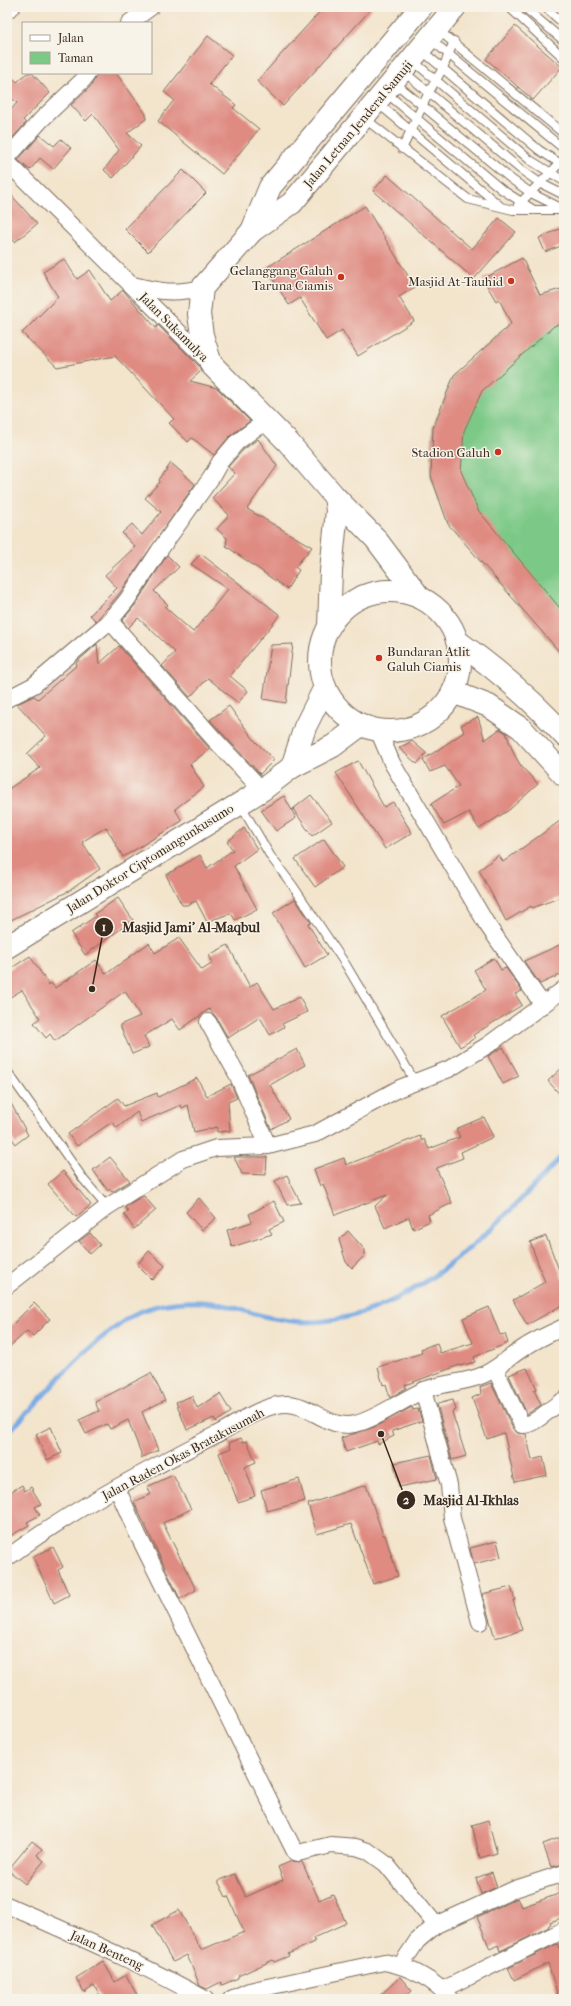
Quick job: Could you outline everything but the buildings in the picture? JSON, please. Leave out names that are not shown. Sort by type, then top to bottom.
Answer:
[{"type":"main road","name":"Jalan Letnan Jenderal Samuji","points":[[202,288],[252,231],[292,203],[407,68],[455,7]]},
{"type":"main road","name":"Jalan Letnan Jenderal Samuji","points":[[252,231],[270,187],[415,15]]},
{"type":"main road","points":[[407,68],[415,15]]},
{"type":"main road","points":[[202,288],[199,314],[202,336],[211,364]]},
{"type":"main road","name":"Jalan Sukamulya","points":[[211,364],[288,442],[335,497],[375,538],[420,598]]},
{"type":"main road","points":[[329,627],[349,605],[376,593],[406,593],[420,598],[432,605],[443,615],[452,627],[457,641],[460,658],[459,669],[453,692],[443,706],[430,719],[396,731],[370,728],[349,718],[339,709],[325,687],[320,663],[321,650],[329,627],[331,571],[337,510],[335,497]]},
{"type":"main road","points":[[457,641],[503,675],[549,718],[564,735]]},
{"type":"main road","points":[[292,767],[305,727],[325,687]]},
{"type":"main road","points":[[453,692],[489,706],[521,728],[564,774]]},
{"type":"main road","name":"Jalan Doktor Ciptomangunkusumo","points":[[7,946],[262,790],[292,767],[370,728]]},
{"type":"street","points":[[7,10],[12,7]]},
{"type":"street","points":[[130,22],[151,7]]},
{"type":"street","points":[[7,158],[41,120],[83,80],[87,74]]},
{"type":"street","name":"Jalan Sukamulya","points":[[7,162],[211,364]]},
{"type":"street","points":[[131,284],[162,293],[183,292],[202,288]]},
{"type":"street","points":[[7,699],[34,685],[110,621],[138,584],[220,462],[236,443],[268,421]]},
{"type":"street","points":[[110,621],[214,739],[262,790]]},
{"type":"street","points":[[370,728],[486,923],[543,1005]]},
{"type":"street","points":[[7,1286],[107,1208],[184,1159],[216,1148],[268,1146],[315,1134],[400,1088],[450,1069],[488,1045],[564,989]]},
{"type":"street","points":[[208,1022],[237,1074],[268,1146]]},
{"type":"street","name":"Jalan Raden Okas Bratakusumah","points":[[7,1558],[54,1526],[117,1488],[197,1444],[273,1406],[287,1404],[298,1406],[332,1422],[342,1425],[356,1424],[423,1390],[449,1382],[472,1379],[494,1369],[535,1340],[564,1327]]},
{"type":"street","points":[[494,1369],[522,1425],[534,1422],[549,1409],[564,1400]]},
{"type":"street","points":[[423,1390],[449,1485],[452,1518],[480,1622]]},
{"type":"street","points":[[117,1488],[138,1535],[295,1852],[298,1853],[331,1845],[356,1847],[368,1851],[386,1864],[436,1925]]},
{"type":"street","points":[[401,1965],[417,1941],[436,1925],[515,1889],[564,1873]]},
{"type":"street","name":"Jalan Benteng","points":[[7,1905],[111,1950],[171,1979],[205,1999]]},
{"type":"street","points":[[231,1999],[249,1991],[384,1962],[401,1965],[415,1971],[447,1994],[564,1930]]},
{"type":"lane","points":[[509,7],[564,58]]},
{"type":"lane","points":[[524,7],[564,40]]},
{"type":"lane","points":[[544,7],[564,24]]},
{"type":"lane","points":[[407,68],[450,54]]},
{"type":"lane","points":[[407,68],[450,54]]},
{"type":"lane","points":[[402,148],[411,132],[428,92],[450,54]]},
{"type":"lane","points":[[450,54],[550,139],[564,149]]},
{"type":"lane","points":[[407,68],[443,68],[539,150],[563,163],[550,173],[513,210]]},
{"type":"lane","points":[[407,68],[436,79],[530,160],[564,180]]},
{"type":"lane","points":[[407,68],[428,92],[520,169],[540,183],[564,196]]},
{"type":"lane","points":[[407,68],[422,104],[510,179],[531,193],[564,210]]},
{"type":"lane","points":[[407,68],[417,118],[501,189],[535,211]]},
{"type":"lane","points":[[407,68],[411,132],[491,199],[504,208]]},
{"type":"lane","points":[[407,68],[564,134]]},
{"type":"lane","points":[[402,148],[407,68]]},
{"type":"lane","points":[[402,148],[468,199],[513,210],[564,210]]},
{"type":"lane","points":[[239,803],[271,857],[293,886],[346,965],[411,1075],[413,1083]]},
{"type":"lane","points":[[7,1071],[84,1180],[107,1208]]},
{"type":"green space","name":"Stadion Galuh","points":[[564,288],[564,657],[448,524],[431,476],[433,428],[454,375],[544,294]]},
{"type":"waterway","points":[[7,1433],[72,1365],[100,1339],[134,1314],[147,1309],[177,1302],[209,1302],[268,1317],[304,1322],[343,1318],[380,1306],[415,1288],[449,1265],[481,1238],[564,1154]]},
{"type":"place","name":"Gelanggang Galuh Taruna Ciamis","points":[[341,277]]},
{"type":"place","name":"Masjid At-Tauhid","points":[[511,281]]},
{"type":"place","name":"Stadion Galuh","points":[[498,452]]},
{"type":"place","name":"Bundaran Atlit Galuh Ciamis","points":[[379,658]]},
{"type":"place","name":"Masjid Jami' Al-Maqbul","points":[[92,989]]},
{"type":"place","name":"Masjid Al-Ikhlas","points":[[381,1434]]}]
